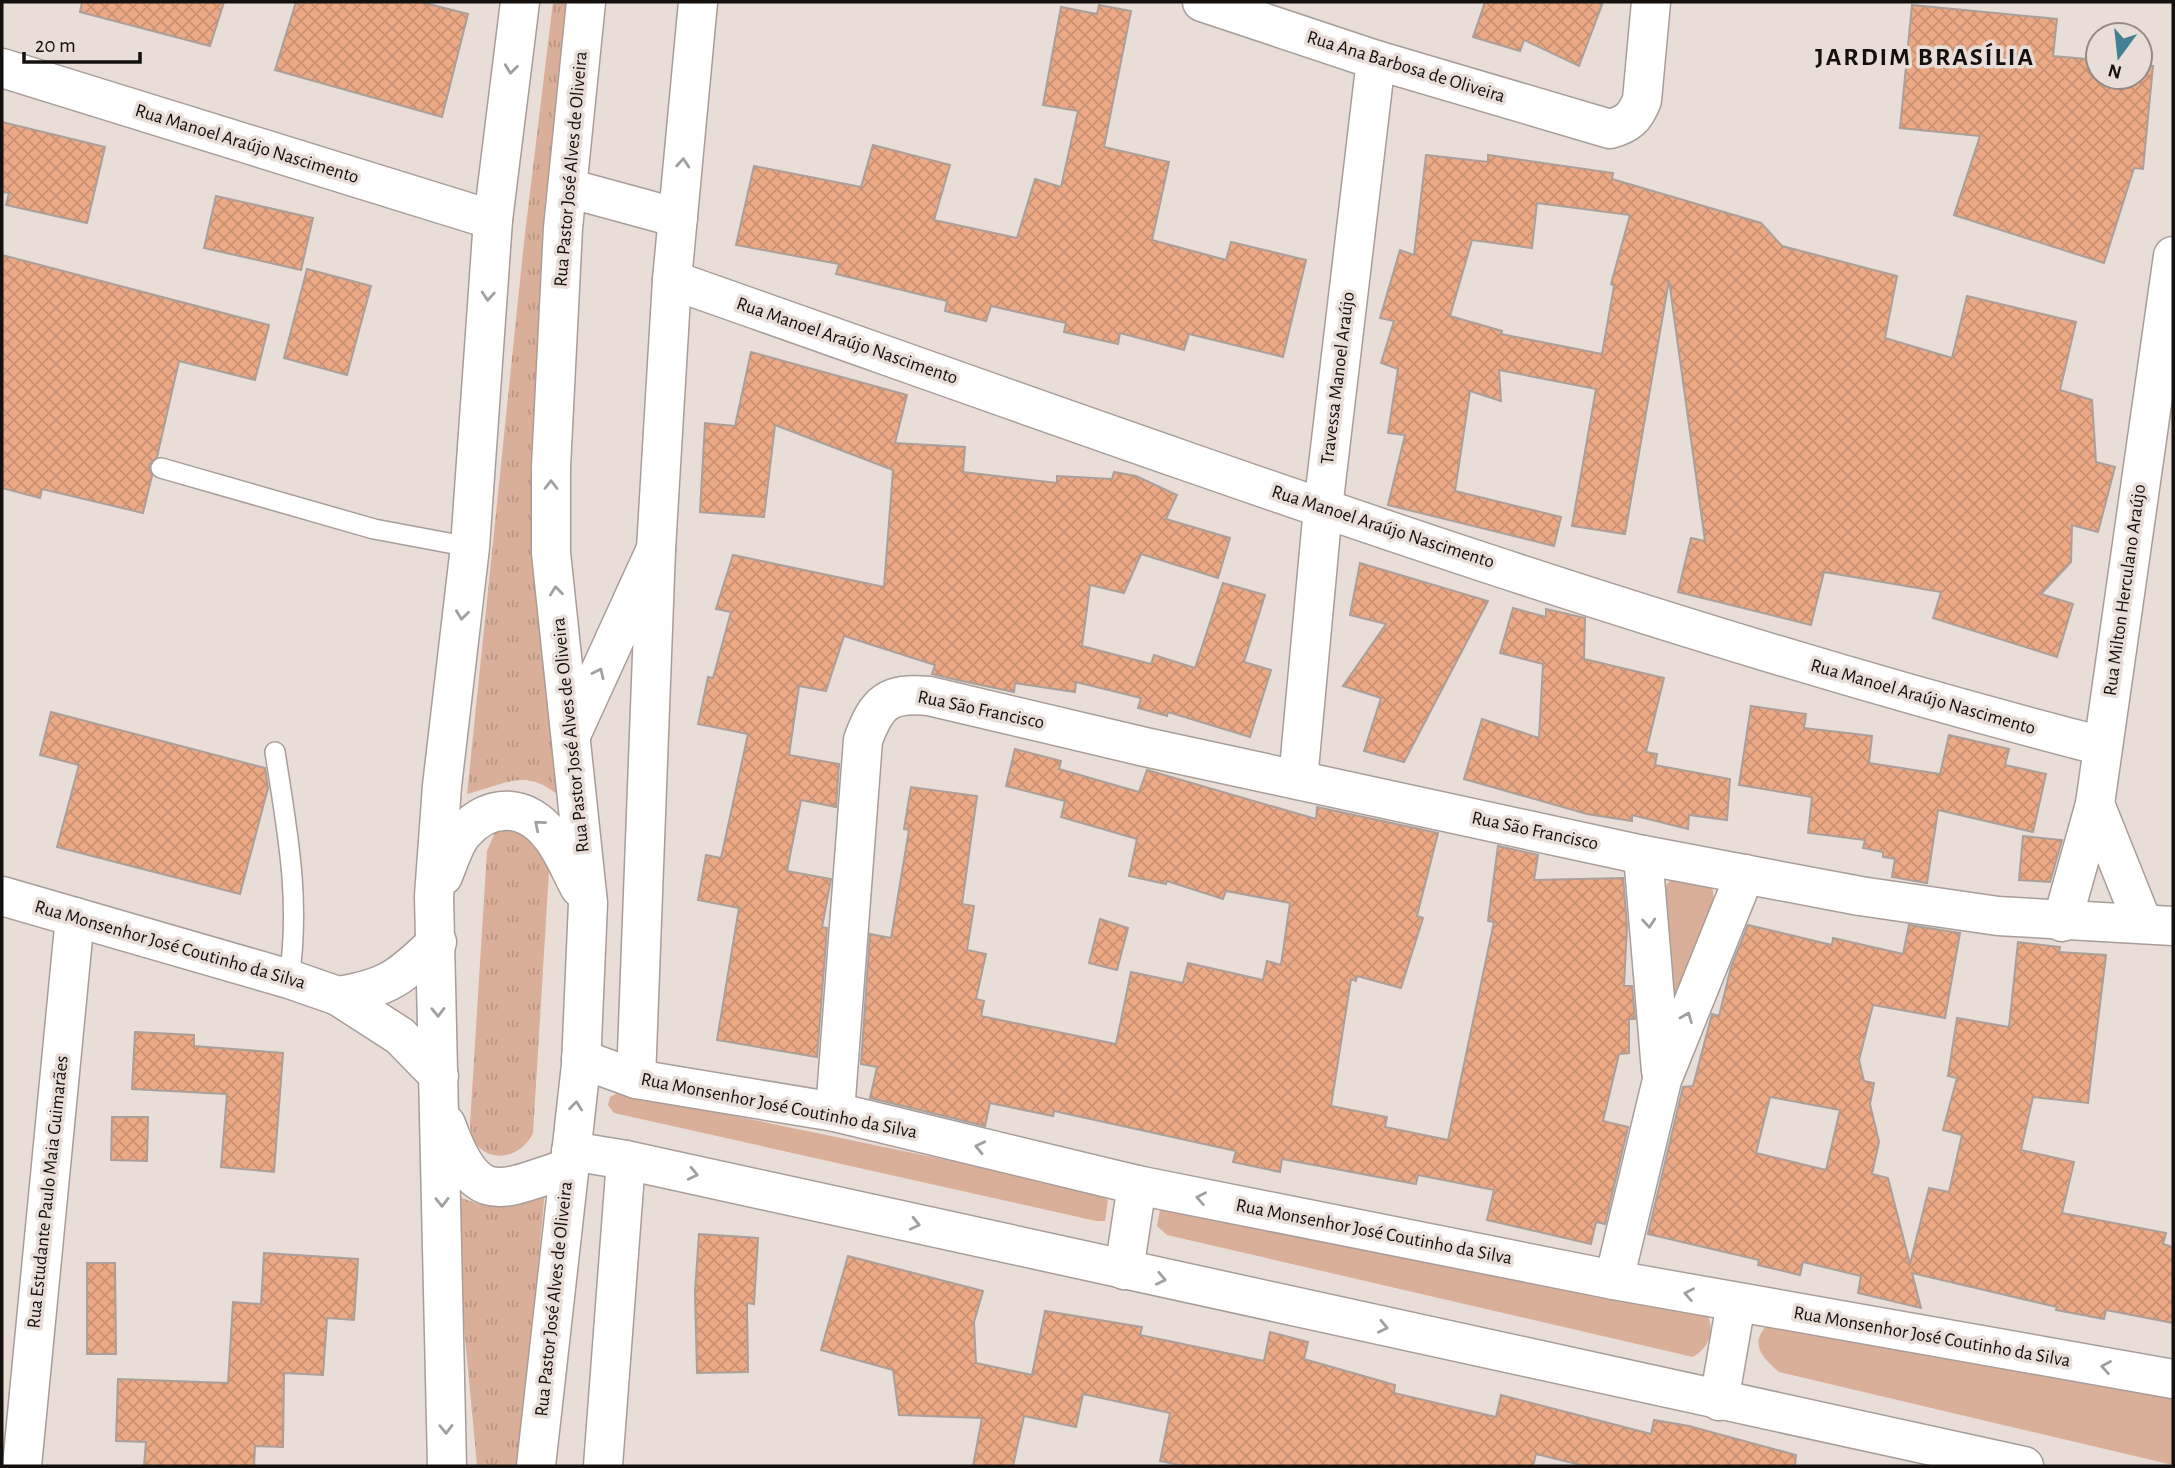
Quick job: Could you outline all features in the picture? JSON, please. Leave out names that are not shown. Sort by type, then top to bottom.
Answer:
[{"type":"main road","points":[[447,1466],[434,895],[442,786],[470,547],[493,220],[520,2]]},
{"type":"main road","name":"Rua Pastor José Alves de Oliveira","points":[[536,1466],[581,1059],[588,903],[551,529],[551,467],[568,188],[586,2]]},
{"type":"main road","points":[[636,1079],[656,549],[672,280],[698,2]]},
{"type":"main road","name":"Rua Ana Barbosa de Oliveira","points":[[1202,2],[1376,60],[1610,129],[1627,124],[1637,114],[1642,100],[1651,2]]},
{"type":"main road","name":"Travessa Manoel Araújo","points":[[1298,780],[1323,508],[1376,60]]},
{"type":"main road","name":"Rua Manoel Araújo Nascimento","points":[[2,68],[493,220]]},
{"type":"main road","points":[[568,188],[678,218]]},
{"type":"main road","name":"Rua Milton Herculano Araújo","points":[[2062,922],[2095,804],[2173,256]]},
{"type":"main road","name":"Rua Manoel Araújo Nascimento","points":[[672,280],[1323,508],[1676,624],[1889,690],[2102,746]]},
{"type":"main road","points":[[571,735],[656,549]]},
{"type":"main road","name":"Rua São Francisco","points":[[835,1112],[863,740],[879,705],[903,694],[929,696],[1643,855],[1924,907],[2062,922],[2158,925]]},
{"type":"main road","points":[[2095,804],[2158,925]]},
{"type":"main road","points":[[434,895],[462,834],[478,818],[501,809],[526,814],[551,835],[588,903]]},
{"type":"main road","points":[[1643,855],[1662,1080]]},
{"type":"main road","points":[[1614,1280],[1662,1080],[1745,874]]},
{"type":"main road","name":"Rua Monsenhor José Coutinho da Silva","points":[[2,896],[289,979],[338,996],[400,1036],[440,1093]]},
{"type":"main road","name":"Rua Estudante Paulo Maia Guimarães","points":[[22,1466],[75,917]]},
{"type":"main road","name":"Rua Monsenhor José Coutinho da Silva","points":[[338,996],[374,990],[401,976],[437,942]]},
{"type":"main road","name":"Rua Monsenhor José Coutinho da Silva","points":[[581,1059],[636,1079],[835,1112],[1138,1185],[1735,1303],[2173,1379]]},
{"type":"main road","points":[[440,1093],[464,1167],[478,1183],[496,1189],[508,1188],[570,1160],[626,1160],[2024,1466]]},
{"type":"main road","points":[[603,1466],[626,1160]]},
{"type":"main road","points":[[1124,1270],[1138,1185]]},
{"type":"main road","points":[[1719,1401],[1735,1303]]},
{"type":"lane","points":[[161,468],[374,529],[470,547]]},
{"type":"lane","points":[[275,752],[293,872],[296,934],[289,979]]},
{"type":"green space","points":[[553,2],[570,2],[568,803],[542,785],[520,780],[467,794],[524,242]]},
{"type":"green space","points":[[510,822],[550,855],[533,1133],[517,1151],[496,1156],[478,1146],[470,1124],[487,851],[495,832]]},
{"type":"green space","points":[[1672,879],[1712,885],[1714,899],[1675,1019],[1662,889]]},
{"type":"green space","points":[[619,1092],[1092,1190],[1108,1200],[1105,1221],[614,1113],[608,1105],[610,1097]]},
{"type":"green space","points":[[545,1190],[520,1466],[477,1466],[463,1316],[459,1197],[485,1205],[503,1206]]},
{"type":"green space","points":[[1160,1209],[1702,1306],[1711,1327],[1710,1334],[1705,1347],[1693,1357],[1167,1235],[1157,1226]]},
{"type":"green space","points":[[1774,1319],[2173,1391],[2173,1465],[1779,1372],[1761,1353],[1759,1347],[1761,1334]]},
{"type":"building","points":[[82,2],[224,2],[210,46],[80,12]]},
{"type":"building","points":[[296,2],[421,2],[468,14],[442,117],[275,70]]},
{"type":"building","points":[[1485,2],[1603,2],[1579,66],[1524,40],[1520,51],[1473,37]]},
{"type":"building","points":[[1099,5],[1131,11],[1104,147],[1169,162],[1152,240],[1226,260],[1231,242],[1306,260],[1283,357],[1189,334],[1184,350],[1120,333],[1118,344],[1064,332],[1066,323],[991,306],[986,321],[945,311],[947,301],[836,274],[839,264],[736,245],[754,166],[861,187],[873,145],[950,165],[934,220],[1017,238],[1035,179],[1061,187],[1078,111],[1043,105],[1061,7],[1097,14]]},
{"type":"building","points":[[1912,5],[2057,19],[2053,56],[2084,59],[2084,91],[2151,91],[2143,169],[2134,168],[2104,263],[1954,215],[1980,136],[1900,128]]},
{"type":"building","points":[[2,122],[105,147],[87,223],[6,205],[9,193],[2,192]]},
{"type":"building","points":[[1426,155],[1488,162],[1488,155],[1613,173],[1612,179],[1761,223],[1782,246],[1897,276],[1885,338],[1952,358],[1967,296],[2076,322],[2060,390],[2092,400],[2096,462],[2115,467],[2098,532],[2072,525],[2071,562],[2041,594],[2073,604],[2057,657],[1933,618],[1941,592],[1824,572],[1811,625],[1678,592],[1691,538],[1705,541],[1669,280],[1625,534],[1572,526],[1596,389],[1499,370],[1501,401],[1470,391],[1455,491],[1561,517],[1554,546],[1388,505],[1405,435],[1388,433],[1398,369],[1381,363],[1394,321],[1380,318],[1400,250],[1414,255]],"holes":[[[1537,203],[1630,215],[1611,284],[1614,286],[1602,354],[1501,334],[1502,331],[1450,316],[1472,240],[1532,248]]]},
{"type":"building","points":[[216,196],[313,218],[301,270],[204,248]]},
{"type":"building","points":[[2,255],[269,325],[255,380],[179,361],[157,457],[149,465],[152,476],[143,513],[42,489],[40,498],[2,488]]},
{"type":"building","points":[[307,269],[371,286],[347,375],[284,358]]},
{"type":"building","points":[[751,352],[907,395],[895,443],[965,447],[963,472],[1057,483],[1057,476],[1112,479],[1114,472],[1136,476],[1177,495],[1166,519],[1230,538],[1218,578],[1141,554],[1124,593],[1090,585],[1082,646],[1151,664],[1154,655],[1195,668],[1223,583],[1265,595],[1244,662],[1271,670],[1250,737],[1168,712],[1167,716],[1138,708],[1141,698],[1076,682],[1075,692],[1015,683],[1014,692],[948,678],[932,674],[935,665],[844,636],[826,691],[799,686],[789,755],[839,764],[836,807],[801,800],[787,871],[831,879],[822,927],[827,928],[817,1057],[717,1040],[739,908],[698,900],[706,855],[721,858],[748,734],[698,724],[708,677],[713,678],[731,612],[716,609],[733,555],[884,587],[893,470],[775,425],[764,517],[700,512],[705,423],[735,426]]},
{"type":"building","points":[[1360,563],[1488,601],[1404,762],[1364,751],[1381,698],[1343,686],[1386,624],[1350,615]]},
{"type":"building","points":[[1513,608],[1546,617],[1546,609],[1585,618],[1584,659],[1664,678],[1646,752],[1657,754],[1655,765],[1730,779],[1727,820],[1689,815],[1688,829],[1632,815],[1632,821],[1587,814],[1464,779],[1482,719],[1539,738],[1543,664],[1500,653]]},
{"type":"building","points":[[1751,706],[1806,714],[1804,728],[1872,736],[1869,763],[1940,774],[1949,735],[2009,749],[2005,765],[2046,774],[2033,832],[1938,810],[1927,883],[1892,877],[1895,859],[1883,857],[1883,852],[1863,848],[1865,840],[1808,833],[1812,797],[1739,785]]},
{"type":"building","points":[[51,712],[265,768],[268,788],[240,894],[57,847],[79,765],[40,755]]},
{"type":"building","points":[[1015,749],[1061,761],[1059,769],[1139,792],[1147,770],[1316,819],[1317,807],[1438,833],[1417,916],[1423,918],[1401,988],[1357,976],[1356,981],[1351,979],[1331,1106],[1387,1117],[1385,1127],[1448,1140],[1494,922],[1488,921],[1498,846],[1538,855],[1534,880],[1623,878],[1627,926],[1624,986],[1632,986],[1635,1019],[1629,1019],[1629,1053],[1619,1054],[1603,1121],[1628,1127],[1605,1224],[1596,1222],[1591,1244],[1487,1220],[1494,1190],[1418,1175],[1416,1184],[1282,1159],[1280,1172],[1233,1162],[1236,1151],[1054,1111],[1053,1116],[990,1103],[985,1126],[870,1098],[877,1067],[861,1064],[870,934],[891,938],[909,830],[904,829],[911,787],[977,796],[962,904],[974,906],[967,950],[986,954],[976,999],[984,1001],[981,1016],[1116,1044],[1131,972],[1183,983],[1188,963],[1263,980],[1267,961],[1281,965],[1290,903],[1226,891],[1223,899],[1167,881],[1166,884],[1129,876],[1137,839],[1061,817],[1065,801],[1006,786]]},
{"type":"building","points":[[2023,836],[2062,840],[2050,882],[2019,880]]},
{"type":"building","points":[[1100,919],[1128,928],[1117,970],[1089,963]]},
{"type":"building","points":[[1748,925],[1832,945],[1833,938],[1903,954],[1909,925],[1960,933],[1945,1018],[1873,1005],[1859,1060],[1864,1081],[1874,1083],[1870,1104],[1879,1142],[1872,1174],[1888,1178],[1910,1264],[1929,1188],[1949,1192],[1962,1135],[1943,1130],[1957,1078],[1948,1076],[1957,1018],[2009,1027],[2018,942],[2060,947],[2059,952],[2106,955],[2088,1103],[2033,1097],[2021,1150],[2074,1162],[2062,1213],[2166,1233],[2163,1244],[2173,1247],[2173,1323],[2106,1310],[2104,1319],[2056,1310],[2057,1307],[1912,1273],[1921,1308],[1858,1293],[1861,1276],[1803,1262],[1800,1275],[1758,1265],[1759,1260],[1648,1234],[1683,1087],[1693,1086],[1712,1014],[1719,1016],[1731,967]],"holes":[[[1770,1097],[1840,1110],[1826,1170],[1756,1153]]]},
{"type":"building","points":[[135,1032],[194,1035],[194,1046],[283,1053],[274,1172],[221,1167],[227,1094],[132,1089]]},
{"type":"building","points":[[112,1117],[148,1117],[147,1161],[111,1160]]},
{"type":"building","points":[[699,1234],[758,1238],[754,1304],[747,1303],[748,1372],[697,1373],[695,1292]]},
{"type":"building","points":[[264,1253],[358,1259],[354,1320],[327,1318],[323,1375],[284,1373],[283,1447],[255,1446],[254,1466],[144,1466],[146,1442],[116,1441],[118,1379],[228,1383],[233,1302],[261,1304]]},
{"type":"building","points":[[848,1256],[983,1291],[974,1322],[976,1363],[1032,1375],[1045,1311],[1142,1327],[1140,1335],[1264,1361],[1270,1332],[1308,1342],[1304,1359],[1395,1385],[1394,1393],[1496,1417],[1501,1395],[1651,1434],[1654,1420],[1689,1426],[1796,1455],[1795,1466],[1585,1466],[1536,1454],[1533,1466],[1184,1466],[1160,1461],[1170,1413],[1083,1394],[1076,1427],[1024,1416],[1013,1466],[973,1466],[982,1418],[899,1415],[893,1370],[821,1350]]},
{"type":"building","points":[[87,1263],[115,1263],[116,1354],[87,1354]]},
{"type":"district","name":"JARDIM BRASÍLIA","points":[[1925,57]]}]
